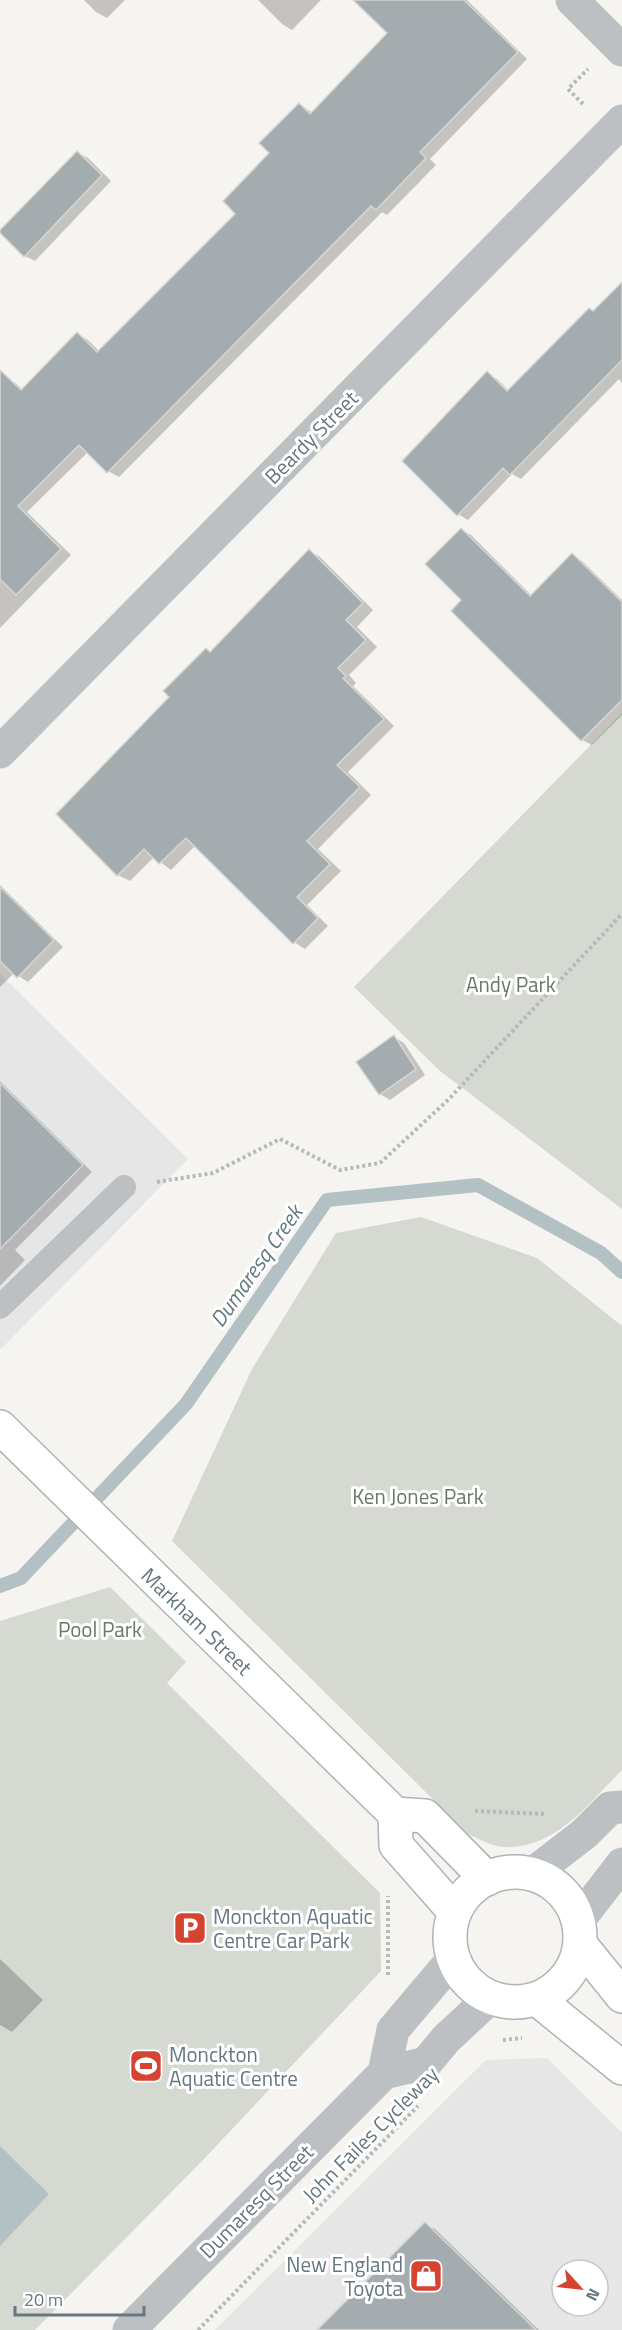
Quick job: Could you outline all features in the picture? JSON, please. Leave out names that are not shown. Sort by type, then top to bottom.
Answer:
[{"type":"street","points":[[572,0],[622,50]]},
{"type":"street","name":"Beardy Street","points":[[0,752],[622,121]]},
{"type":"street","name":"Markham Street","points":[[0,1427],[395,1814]]},
{"type":"street","points":[[532,1874],[584,1834],[610,1808],[622,1807]]},
{"type":"street","points":[[455,1912],[396,1845],[395,1814],[425,1815],[487,1879]]},
{"type":"street","points":[[622,1864],[579,1933],[573,1967],[558,1987],[537,1999],[514,2003],[490,1998],[467,1982],[453,1958],[450,1935],[455,1912],[469,1892],[487,1879],[509,1872],[532,1874],[553,1884],[569,1900],[579,1933],[622,1995]]},
{"type":"street","points":[[453,1958],[393,2030],[384,2073],[426,2063],[446,2039],[490,1998]]},
{"type":"street","points":[[537,1999],[622,2068]]},
{"type":"street","name":"Dumaresq Street","points":[[129,2330],[384,2073]]},
{"type":"lane","points":[[0,1307],[124,1187]]},
{"type":"path","points":[[585,106],[568,89],[592,65]]},
{"type":"path","points":[[124,1187],[213,1173],[280,1139],[340,1170],[380,1163],[449,1099],[622,914]]},
{"type":"path","points":[[467,1819],[475,1811],[549,1814]]},
{"type":"path","points":[[388,1890],[388,1980]]},
{"type":"path","points":[[497,2042],[506,2039],[532,2039]]},
{"type":"path","name":"John Failes Cycleway","points":[[198,2330],[423,2102]]},
{"type":"shaded area","points":[[0,974],[188,1159],[1,1349],[0,1348]]},
{"type":"shaded area","points":[[547,2058],[622,2133],[622,2330],[215,2330],[486,2060]]},
{"type":"shaded area","points":[[0,2146],[49,2194],[0,2246]]},
{"type":"green space","name":"Andy Park","points":[[622,713],[622,1209],[440,1071],[354,987]]},
{"type":"green space","name":"Ken Jones Park","points":[[421,1217],[537,1258],[622,1326],[622,1770],[570,1822],[539,1841],[522,1846],[503,1847],[468,1834],[172,1541],[252,1369],[336,1233]]},
{"type":"green space","name":"Monckton Aquatic Centre","points":[[110,1587],[186,1662],[167,1683],[380,1893],[381,1971],[203,2160],[35,2330],[0,2330],[0,1621]]},
{"type":"building","points":[[353,0],[464,0],[518,52],[420,152],[426,158],[376,210],[371,206],[107,473],[79,445],[18,506],[61,549],[16,595],[0,579],[0,370],[21,390],[77,332],[97,352],[235,214],[223,201],[269,153],[259,143],[299,103],[310,114],[387,33]]},
{"type":"building","points":[[77,151],[102,175],[24,257],[0,233],[0,230]]},
{"type":"building","points":[[622,282],[622,360],[510,475],[503,468],[457,516],[402,461],[487,371],[507,391],[589,308],[593,311]]},
{"type":"building","points":[[461,528],[530,596],[572,553],[622,602],[622,700],[581,741],[451,611],[461,600],[425,564]]},
{"type":"building","points":[[309,549],[363,603],[346,620],[366,640],[338,668],[346,676],[343,678],[384,719],[337,765],[360,787],[307,841],[330,864],[297,897],[318,918],[293,944],[186,838],[159,864],[144,849],[117,876],[56,814],[169,697],[163,691],[206,648],[210,652]]},
{"type":"building","points":[[0,887],[54,940],[17,978],[0,961]]},
{"type":"building","points":[[394,1035],[416,1069],[379,1095],[356,1062]]},
{"type":"building","points":[[0,1083],[83,1165],[0,1249]]},
{"type":"building","name":"New England Toyota","points":[[425,2222],[536,2330],[317,2330]]},
{"type":"waterway","name":"Dumaresq Creek","points":[[0,1586],[21,1578],[186,1404],[327,1200],[478,1185],[601,1253],[622,1272]]},
{"type":"place","name":"Monckton Aquatic Centre Car Park","points":[[190,1928]]},
{"type":"place","name":"Monckton Aquatic Centre","points":[[146,2066]]},
{"type":"place","name":"New England Toyota","points":[[426,2276]]},
{"type":"park label","name":"Pool Park","points":[[100,1629]]}]
